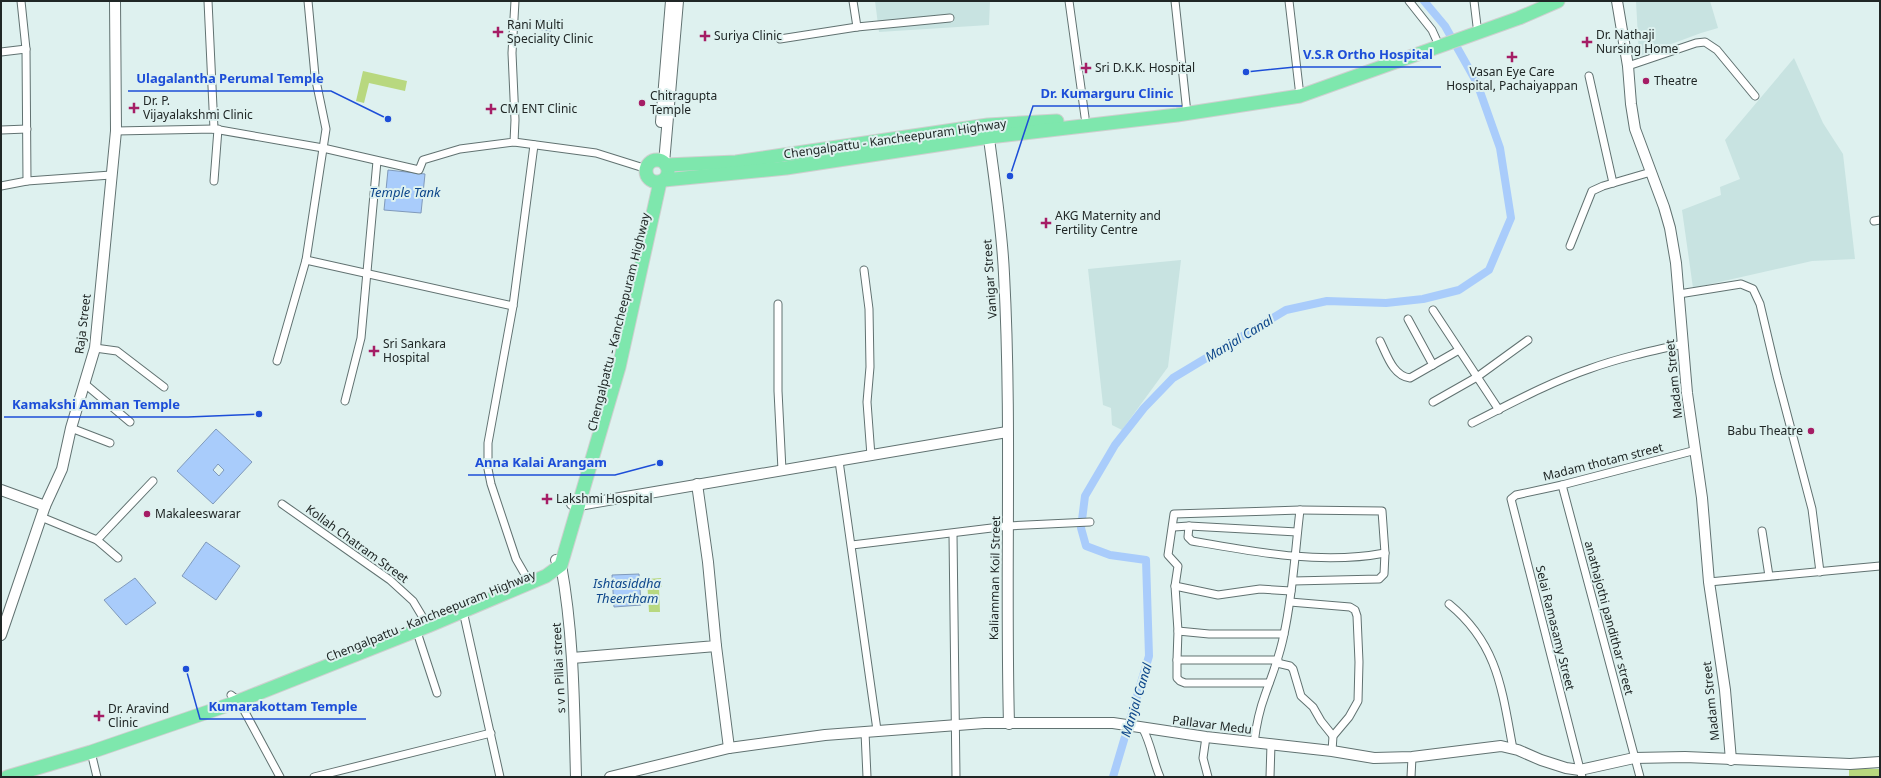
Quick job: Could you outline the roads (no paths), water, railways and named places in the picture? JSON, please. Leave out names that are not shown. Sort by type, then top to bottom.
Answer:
[{"type":"highway","points":[[1454,38],[1477,26],[1539,1]]},
{"type":"highway","points":[[659,181],[668,171],[663,163],[650,163],[647,169],[648,175],[659,181],[786,168],[989,131],[1186,109],[1299,92],[1439,42],[1519,18],[1558,1]]},
{"type":"highway","name":"Chengalpattu - Kancheepuram Highway","points":[[663,163],[736,162],[989,131],[1085,117],[1186,109]]},
{"type":"highway","name":"Chengalpattu - Kancheepuram Highway","points":[[421,625],[558,563],[575,504],[659,181]]},
{"type":"highway","points":[[7,777],[91,752],[235,698],[421,625],[463,611],[546,576],[558,563]]},
{"type":"highway","points":[[1,770],[89,745],[235,698]]},
{"type":"street","points":[[21,1],[26,49],[27,181]]},
{"type":"street","name":"Raja Street","points":[[1,635],[45,506],[62,469],[70,428],[95,348],[116,132],[115,1]]},
{"type":"street","points":[[208,1],[216,129],[214,181]]},
{"type":"street","points":[[277,361],[306,260],[326,129],[315,76],[308,1]]},
{"type":"street","points":[[514,142],[515,120],[512,53],[515,1]]},
{"type":"street","points":[[663,163],[671,1]]},
{"type":"street","points":[[663,163],[678,1]]},
{"type":"street","points":[[853,1],[857,27]]},
{"type":"street","points":[[1069,1],[1085,117]]},
{"type":"street","points":[[1175,1],[1186,109]]},
{"type":"street","points":[[1289,1],[1299,92]]},
{"type":"street","points":[[1409,1],[1432,30],[1439,42]]},
{"type":"street","points":[[1474,1],[1477,26]]},
{"type":"street","name":"Madam Street","points":[[1617,1],[1628,66],[1631,104],[1635,129],[1670,228],[1676,263],[1687,393],[1696,450],[1709,582],[1725,690],[1731,760]]},
{"type":"street","points":[[780,39],[857,27],[950,18]]},
{"type":"street","points":[[1628,66],[1696,43],[1705,42],[1717,50],[1755,96]]},
{"type":"street","points":[[1,52],[26,49]]},
{"type":"street","points":[[1589,76],[1613,183]]},
{"type":"street","points":[[1,130],[27,129]]},
{"type":"street","points":[[116,132],[216,129],[323,148],[419,170],[423,160],[460,149],[514,142],[596,154],[647,169]]},
{"type":"street","name":"Vanigar Street","points":[[989,131],[1004,273],[1007,432]]},
{"type":"street","points":[[526,578],[516,559],[503,522],[488,469],[488,443],[513,306],[534,145]]},
{"type":"street","points":[[346,401],[361,338],[377,161]]},
{"type":"street","points":[[1570,246],[1592,190],[1651,172]]},
{"type":"street","points":[[1,186],[27,181],[111,175]]},
{"type":"street","points":[[306,260],[366,272],[513,306]]},
{"type":"street","points":[[864,270],[869,309],[870,367],[867,402],[871,456]]},
{"type":"street","points":[[1679,294],[1741,284],[1753,289],[1760,304],[1776,376],[1812,509],[1820,572]]},
{"type":"street","points":[[778,304],[778,391],[782,470]]},
{"type":"street","points":[[1433,310],[1499,410]]},
{"type":"street","points":[[1408,320],[1433,365]]},
{"type":"street","points":[[1433,402],[1477,377],[1528,340]]},
{"type":"street","points":[[1380,341],[1398,373],[1403,377],[1410,378],[1459,350]]},
{"type":"street","points":[[1472,423],[1588,369],[1624,358],[1683,344]]},
{"type":"street","points":[[95,348],[117,350],[164,387]]},
{"type":"street","points":[[85,384],[130,422]]},
{"type":"street","points":[[70,428],[110,443]]},
{"type":"street","points":[[575,504],[871,456],[1007,432]]},
{"type":"street","name":"Kaliamman Koil Street","points":[[1007,432],[1007,641],[1009,724]]},
{"type":"street","name":"Madam thotam street","points":[[1516,495],[1562,485],[1696,450]]},
{"type":"street","points":[[839,461],[877,730]]},
{"type":"street","points":[[97,540],[153,481]]},
{"type":"street","points":[[698,484],[729,748]]},
{"type":"street","name":"anathajothi pandithar street","points":[[1562,485],[1640,777]]},
{"type":"street","points":[[1,490],[45,506]]},
{"type":"street","name":"Selai Ramasamy Street","points":[[1516,495],[1511,499],[1511,503],[1581,773]]},
{"type":"street","name":"Kollah Chatram Street","points":[[282,504],[390,580],[413,602],[421,625],[437,693]]},
{"type":"street","points":[[1254,743],[1258,720],[1277,662],[1284,634],[1293,581],[1300,510]]},
{"type":"street","points":[[1269,683],[1185,683],[1177,678],[1178,631],[1175,586],[1178,566],[1168,555],[1174,527],[1174,514],[1300,510],[1380,510],[1383,513],[1385,553],[1384,574],[1379,579],[1293,581]]},
{"type":"street","points":[[41,517],[97,540],[118,558]]},
{"type":"street","points":[[852,545],[953,534],[1008,526],[1090,522]]},
{"type":"street","points":[[1174,527],[1189,526],[1297,532]]},
{"type":"street","points":[[1189,526],[1188,537],[1192,541],[1296,557],[1366,557],[1385,553]]},
{"type":"street","points":[[1762,531],[1769,576]]},
{"type":"street","points":[[953,534],[954,726],[956,777]]},
{"type":"street","name":"s v n Pillai street","points":[[558,563],[566,592],[572,658],[576,777]]},
{"type":"street","points":[[1709,582],[1880,566]]},
{"type":"street","points":[[546,576],[555,578],[560,582],[566,592]]},
{"type":"street","points":[[1175,586],[1218,595],[1260,589],[1291,591]]},
{"type":"street","points":[[1290,602],[1350,607],[1355,610],[1357,616],[1358,701],[1349,717],[1333,736],[1332,751]]},
{"type":"street","points":[[1449,604],[1464,616],[1487,650],[1501,684],[1513,749]]},
{"type":"street","points":[[463,611],[500,777]]},
{"type":"street","points":[[1178,631],[1209,634],[1284,634]]},
{"type":"street","points":[[572,658],[716,646]]},
{"type":"street","points":[[1177,660],[1277,662],[1290,666],[1293,669],[1300,696],[1313,707],[1321,722],[1333,736]]},
{"type":"street","points":[[235,698],[280,777]]},
{"type":"street","name":"Pallavar Medu","points":[[610,777],[729,748],[825,735],[877,730],[954,726],[1113,723],[1144,729],[1332,751],[1374,758],[1412,757],[1479,747],[1501,746],[1581,773]]},
{"type":"street","points":[[1144,729],[1150,743],[1153,761],[1160,777]]},
{"type":"street","points":[[865,732],[867,777]]},
{"type":"street","points":[[314,777],[491,733]]},
{"type":"street","points":[[1206,737],[1203,758],[1208,777]]},
{"type":"street","points":[[1270,777],[1271,744]]},
{"type":"street","points":[[91,752],[97,777]]},
{"type":"street","points":[[1411,777],[1412,757]]},
{"type":"street","points":[[1581,773],[1634,758],[1684,757],[1850,764],[1880,762]]},
{"type":"water","points":[[540,20],[552,21],[551,31],[539,30]]},
{"type":"water","name":"Temple Tank","points":[[388,170],[425,174],[421,213],[384,210]]},
{"type":"water","points":[[216,429],[252,462],[213,504],[177,471]],"holes":[[[218,464],[224,470],[219,476],[213,470]]]},
{"type":"water","points":[[206,542],[240,566],[216,600],[182,576]]},
{"type":"water","name":"Ishtasiddha Theertham","points":[[639,574],[641,605],[614,607],[612,575]]},
{"type":"water","points":[[135,578],[156,603],[126,625],[104,600]]},
{"type":"waterway","name":"Manjal Canal","points":[[1113,777],[1149,656],[1146,560],[1110,555],[1086,546],[1081,528],[1085,496],[1115,445],[1144,408],[1173,378],[1286,310],[1327,301],[1386,303],[1423,299],[1459,290],[1489,270],[1511,218],[1500,148],[1477,83],[1445,26],[1424,1]]},
{"type":"place","name":"Rani Multi Speciality Clinic","points":[[498,32]]},
{"type":"place","name":"Suriya Clinic","points":[[705,36]]},
{"type":"place","name":"Dr. Nathaji Nursing Home","points":[[1587,42]]},
{"type":"place","name":"Vasan Eye Care Hospital, Pachaiyappan","points":[[1512,57]]},
{"type":"place","name":"Sri D.K.K. Hospital","points":[[1086,68]]},
{"type":"place","name":"V.S.R Ortho Hospital","points":[[1246,72]]},
{"type":"place","name":"Theatre","points":[[1646,81]]},
{"type":"place","name":"Chitragupta Temple","points":[[642,103]]},
{"type":"place","name":"Dr. P. Vijayalakshmi Clinic","points":[[134,108]]},
{"type":"place","name":"CM ENT Clinic","points":[[491,109]]},
{"type":"place","name":"Ulagalantha Perumal Temple","points":[[388,119]]},
{"type":"place","name":"Dr. Kumarguru Clinic","points":[[1010,176]]},
{"type":"place","name":"AKG Maternity and Fertility Centre","points":[[1046,223]]},
{"type":"place","name":"Sri Sankara Hospital","points":[[374,351]]},
{"type":"place","name":"Kamakshi Amman Temple","points":[[259,414]]},
{"type":"place","name":"Babu Theatre","points":[[1811,431]]},
{"type":"place","name":"Anna Kalai Arangam","points":[[660,463]]},
{"type":"place","name":"Lakshmi Hospital","points":[[547,499]]},
{"type":"place","name":"Makaleeswarar","points":[[147,514]]},
{"type":"place","name":"Kumarakottam Temple","points":[[186,669]]},
{"type":"place","name":"Dr. Aravind Clinic","points":[[99,716]]}]
